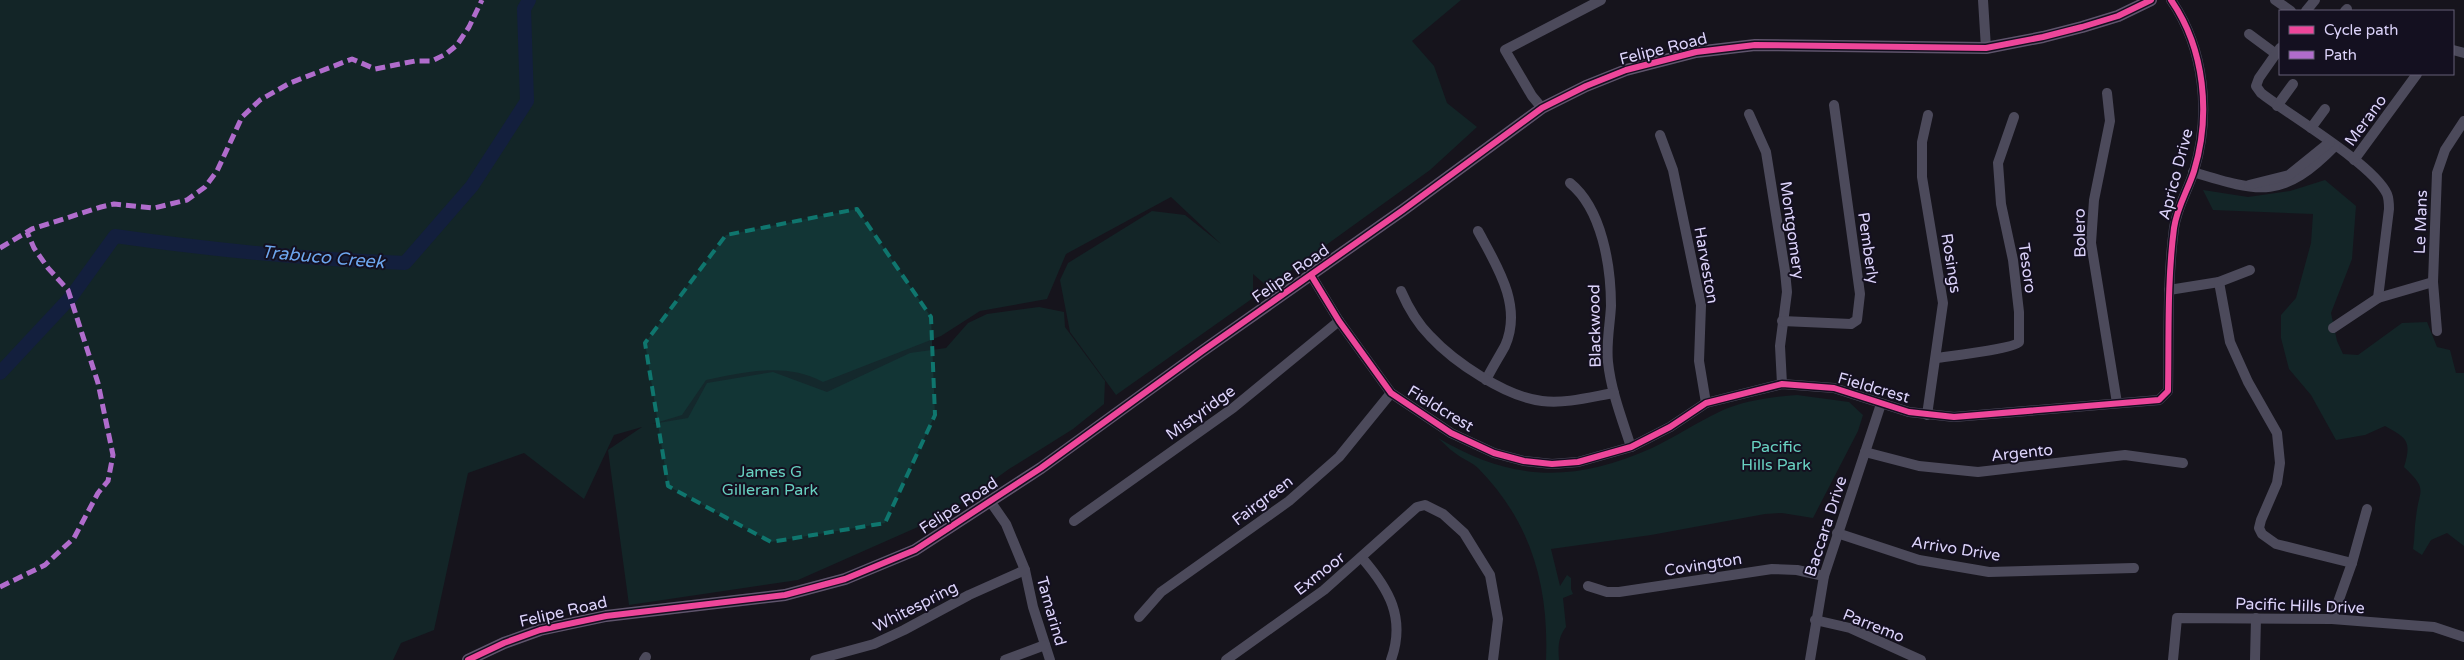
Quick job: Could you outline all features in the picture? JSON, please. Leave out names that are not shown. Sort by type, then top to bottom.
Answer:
[{"type":"main road","name":"Felipe Road","points":[[468,660],[504,643],[540,630],[606,616],[785,595],[845,579],[915,550],[1041,468],[1542,108],[1586,86],[1626,70],[1677,56],[1731,47],[1784,44],[1986,48],[2082,27],[2118,16],[2151,0]]},
{"type":"street","points":[[1542,108],[1532,96],[1505,50],[1601,0]]},
{"type":"street","points":[[1983,0],[1986,48]]},
{"type":"street","name":"Aprico Drive","points":[[2168,391],[2169,290],[2174,227],[2180,204],[2193,172],[2202,135],[2203,92],[2198,59],[2185,25],[2171,0]]},
{"type":"street","points":[[2275,0],[2290,10]]},
{"type":"street","points":[[2249,34],[2278,51],[2259,78],[2256,86],[2261,94],[2312,128],[2354,160],[2374,177],[2388,196],[2389,209],[2378,298]]},
{"type":"street","name":"Merano","points":[[2354,160],[2416,75]]},
{"type":"street","points":[[2277,106],[2293,84]]},
{"type":"street","name":"Bolero","points":[[2107,93],[2110,121],[2094,200],[2091,243],[2117,403]]},
{"type":"street","name":"Pemberly","points":[[1782,321],[1850,324],[1857,320],[1860,294],[1834,105]]},
{"type":"street","points":[[2312,128],[2325,109]]},
{"type":"street","name":"Montgomery","points":[[1749,114],[1766,152],[1787,292],[1780,346],[1782,384]]},
{"type":"street","name":"Rosings","points":[[1927,415],[1943,304],[1922,176],[1922,142],[1928,115]]},
{"type":"street","name":"Tesoro","points":[[1936,358],[2006,347],[2016,345],[2019,342],[2019,312],[2013,260],[2001,204],[1998,163],[2014,117]]},
{"type":"street","name":"Le Mans","points":[[2437,330],[2433,282],[2436,172],[2445,150],[2464,121]]},
{"type":"street","name":"Harveston","points":[[1660,135],[1673,170],[1701,305],[1699,361],[1706,403]]},
{"type":"street","points":[[2193,172],[2221,181],[2248,185],[2290,178],[2333,144]]},
{"type":"street","name":"Blackwood","points":[[1570,183],[1581,192],[1588,204],[1599,231],[1606,259],[1611,307],[1606,347],[1614,393],[1631,446]]},
{"type":"street","points":[[1478,231],[1508,292],[1511,307],[1511,326],[1505,344],[1486,380]]},
{"type":"street","points":[[2169,290],[2219,282],[2250,270]]},
{"type":"street","points":[[1312,275],[1339,321],[1391,393]]},
{"type":"street","points":[[2219,282],[2230,342],[2248,382],[2277,433],[2280,463],[2277,483],[2261,520],[2260,528],[2262,534],[2276,544],[2352,563]]},
{"type":"street","points":[[2333,328],[2378,298],[2433,282]]},
{"type":"street","points":[[1401,291],[1408,307],[1430,336],[1486,380],[1520,396],[1541,401],[1564,401],[1614,393]]},
{"type":"street","name":"Mistyridge","points":[[1074,521],[1233,408],[1339,321]]},
{"type":"street","name":"Fieldcrest","points":[[1391,393],[1451,433],[1494,453],[1524,461],[1552,464],[1578,462],[1631,446],[1670,427],[1706,403],[1782,384],[1834,388],[1881,404],[1927,415],[1954,418],[2159,400],[2168,391]]},
{"type":"street","name":"Fairgreen","points":[[1139,617],[1161,592],[1289,501],[1332,463],[1391,393]]},
{"type":"street","name":"Baccara Drive","points":[[1810,660],[1815,620],[1824,576],[1881,404]]},
{"type":"street","name":"Argento","points":[[1865,452],[1919,466],[1978,472],[2079,462],[2125,455],[2183,463]]},
{"type":"street","name":"Tamarind","points":[[990,501],[1006,524],[1025,570],[1033,607],[1050,660]]},
{"type":"street","name":"Exmoor","points":[[1226,660],[1324,590],[1418,507],[1425,505],[1443,514],[1464,533],[1490,575],[1498,619],[1493,660]]},
{"type":"street","points":[[2332,619],[2352,563],[2367,509]]},
{"type":"street","name":"Arrivo Drive","points":[[1837,534],[1919,560],[1989,572],[2134,568]]},
{"type":"street","points":[[1362,558],[1379,577],[1391,597],[1397,626],[1395,649],[1391,660]]},
{"type":"street","name":"Covington","points":[[1588,586],[1614,592],[1780,569],[1824,576]]},
{"type":"street","name":"Whitespring","points":[[815,660],[874,644],[969,595],[1025,570]]},
{"type":"street","name":"Pacific Hills Drive","points":[[2173,660],[2177,618],[2332,619],[2434,627],[2464,636]]},
{"type":"street","points":[[2255,660],[2256,618]]},
{"type":"street","name":"Parremo","points":[[1815,620],[1850,628],[1921,660]]},
{"type":"street","points":[[1005,660],[1045,645]]},
{"type":"highlighted area","points":[[857,209],[931,317],[935,415],[885,523],[771,542],[668,486],[645,343],[726,235]]},
{"type":"green space","name":"James G Gilleran Park","points":[[0,0],[1461,0],[1412,41],[1434,66],[1447,103],[1477,127],[1430,170],[1268,287],[1253,274],[1253,298],[1116,395],[1070,332],[1060,280],[1068,263],[1152,211],[1185,215],[1221,244],[1171,197],[1066,254],[1047,299],[980,311],[941,336],[823,382],[795,372],[780,370],[750,372],[706,380],[682,415],[652,424],[688,418],[707,383],[773,372],[827,392],[910,353],[946,348],[968,323],[987,314],[1039,307],[1064,312],[1065,327],[1105,381],[1104,404],[1073,429],[1009,469],[945,515],[798,580],[629,605],[608,450],[642,427],[614,435],[584,499],[524,453],[468,473],[434,630],[401,643],[393,660],[0,660]]},
{"type":"green space","points":[[2325,180],[2356,206],[2352,259],[2331,313],[2337,341],[2343,354],[2358,355],[2402,323],[2427,322],[2437,347],[2450,350],[2456,373],[2464,373],[2464,546],[2447,533],[2431,540],[2422,555],[2413,549],[2420,486],[2404,467],[2408,451],[2406,441],[2403,437],[2385,426],[2365,435],[2336,440],[2311,395],[2289,369],[2281,338],[2281,315],[2296,298],[2311,243],[2313,214],[2213,210],[2203,190],[2248,197],[2290,191]]},
{"type":"green space","name":"Pacific Hills Park","points":[[1797,395],[1849,402],[1863,415],[1858,431],[1813,518],[1782,513],[1765,514],[1651,535],[1551,549],[1560,586],[1567,575],[1571,578],[1573,594],[1563,598],[1566,627],[1559,643],[1559,660],[1546,660],[1546,632],[1540,581],[1524,533],[1511,510],[1478,468],[1438,438],[1492,463],[1518,470],[1544,473],[1569,472],[1596,467],[1652,448],[1728,408],[1767,398]]},
{"type":"waterway","name":"Trabuco Creek","points":[[0,373],[71,297],[115,236],[187,246],[260,253],[405,263],[472,186],[527,101],[524,9],[529,0]]},
{"type":"marked path","points":[[0,248],[32,229],[101,207],[114,204],[154,208],[187,200],[205,187],[217,171],[242,117],[260,100],[290,83],[352,59],[375,69],[415,61],[432,61],[446,54],[457,45],[469,27],[482,0]]},
{"type":"marked path","points":[[0,587],[45,565],[74,538],[98,493],[108,481],[113,455],[98,383],[68,290],[48,268],[34,248],[27,232]]},
{"type":"cycle path","points":[[468,660],[504,643],[540,630],[606,616],[785,595],[845,579],[915,550],[1041,468],[1201,352],[1403,210],[1542,108],[1586,86],[1626,70],[1696,52],[1755,45],[1986,48],[2082,27],[2118,16],[2151,0]]},
{"type":"cycle path","points":[[1311,275],[1339,321],[1391,393],[1451,433],[1494,453],[1524,461],[1552,464],[1578,462],[1631,447],[1670,427],[1706,403],[1782,384],[1834,388],[1909,412],[1954,417],[2159,400],[2168,391],[2169,289],[2174,228],[2194,171],[2199,150],[2203,105],[2198,61],[2182,19],[2171,0]]}]
